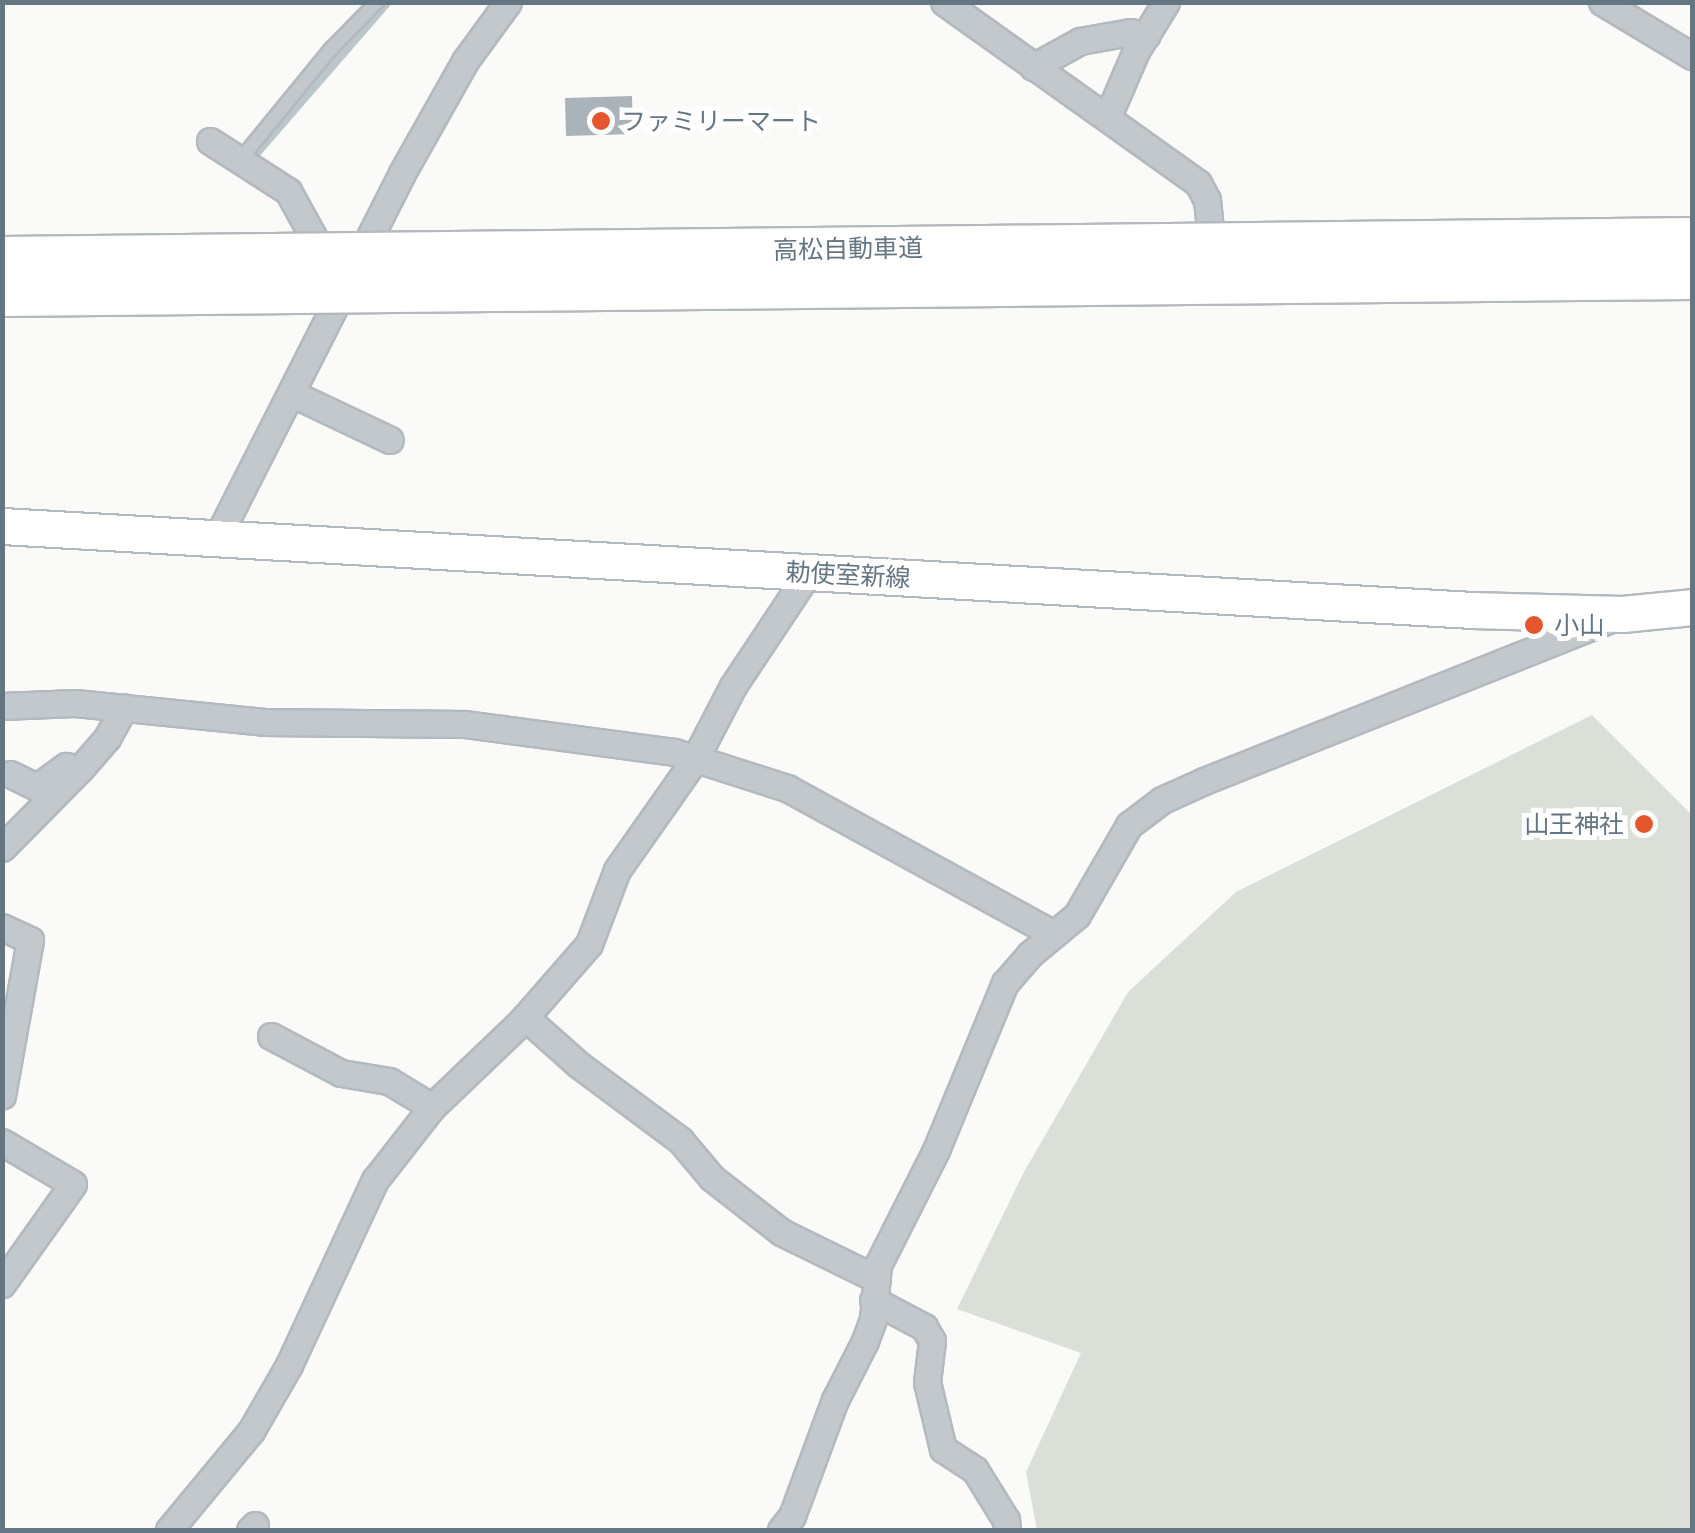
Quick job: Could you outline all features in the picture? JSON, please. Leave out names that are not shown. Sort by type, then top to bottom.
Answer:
[{"type":"highway","name":"高松自動車道","points":[[2,258],[1692,240]]},
{"type":"highway","name":"高松自動車道","points":[[2,292],[1692,276]]},
{"type":"main road","name":"勅使室新線","points":[[2,526],[1472,610],[1622,614],[1690,609]]},
{"type":"street","points":[[216,540],[402,173],[466,62],[508,2]]},
{"type":"street","points":[[944,2],[1198,183],[1207,200],[1210,231]]},
{"type":"street","points":[[1108,116],[1166,2]]},
{"type":"street","points":[[1602,2],[1692,56]]},
{"type":"street","points":[[1033,67],[1056,50],[1080,41],[1130,32],[1147,35]]},
{"type":"street","points":[[210,141],[288,191],[315,240]]},
{"type":"street","points":[[293,394],[390,440]]},
{"type":"street","points":[[170,1530],[251,1432],[289,1365],[375,1180],[432,1107],[525,1017],[589,944],[617,870],[695,758],[733,686],[808,573]]},
{"type":"street","points":[[781,1530],[792,1516],[835,1400],[865,1341],[873,1320],[874,1289],[1005,983],[1077,915],[1129,825],[1162,800],[1622,614]]},
{"type":"street","points":[[2,706],[20,702],[116,707],[264,722],[465,724],[695,758],[787,788],[1054,934]]},
{"type":"street","points":[[10,774],[37,786],[49,782],[116,707]]},
{"type":"street","points":[[2,848],[107,738],[116,707]]},
{"type":"street","points":[[2,927],[30,940],[2,1096]]},
{"type":"street","points":[[525,1017],[579,1065],[680,1140],[712,1178],[781,1232],[874,1289],[924,1326],[932,1341],[927,1382],[943,1449],[975,1470],[1006,1520],[1007,1530]]},
{"type":"street","points":[[271,1036],[341,1073],[389,1081],[432,1107]]},
{"type":"street","points":[[2,1142],[72,1184],[2,1284]]},
{"type":"lane","points":[[240,160],[331,49],[377,2]]},
{"type":"shaded area","points":[[1592,715],[1692,815],[1692,1530],[1037,1530],[1026,1472],[1081,1353],[957,1309],[1024,1172],[1128,992],[1236,892]]},
{"type":"building","points":[[632,96],[633,134],[566,136],[565,98]]},
{"type":"waterway","points":[[258,152],[388,2]]},
{"type":"place","name":"ファミリーマート","points":[[601,121]]},
{"type":"place","name":"小山","points":[[1534,625]]},
{"type":"place","name":"山王神社","points":[[1644,824]]}]
